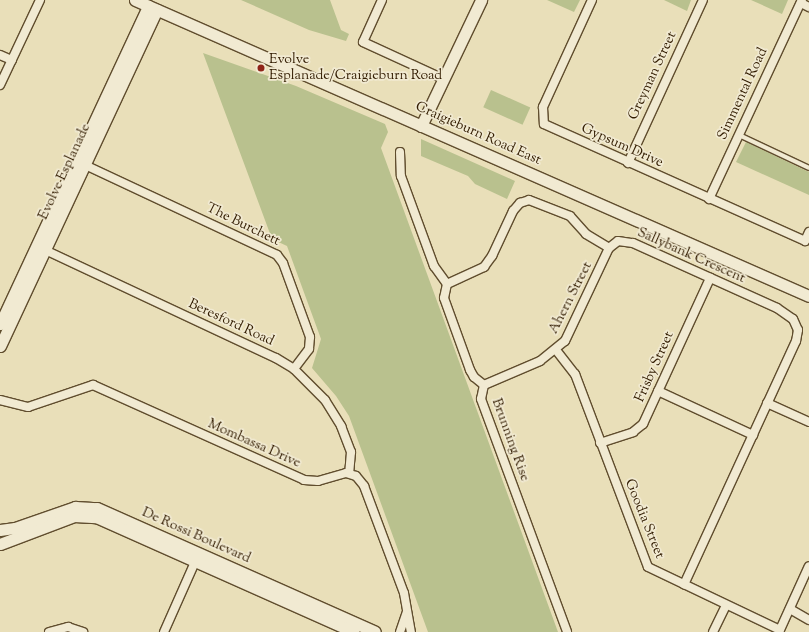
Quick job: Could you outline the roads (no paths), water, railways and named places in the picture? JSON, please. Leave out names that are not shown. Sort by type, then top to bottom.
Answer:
[{"type":"street","points":[[0,85],[40,0]]},
{"type":"street","name":"Craigieburn Road East","points":[[135,0],[809,296]]},
{"type":"street","points":[[382,0],[363,42],[444,78]]},
{"type":"street","points":[[422,126],[481,0]]},
{"type":"street","name":"Gypsum Drive","points":[[592,0],[543,107],[542,120],[548,127],[805,241],[809,232]]},
{"type":"street","name":"Greyman Street","points":[[628,163],[703,0]]},
{"type":"street","points":[[801,2],[809,7]]},
{"type":"street","name":"Simmental Road","points":[[709,199],[738,134],[801,2]]},
{"type":"street","name":"Evolve Esplanade","points":[[0,346],[41,248],[152,8]]},
{"type":"street","points":[[0,55],[12,60]]},
{"type":"street","points":[[400,152],[401,176],[434,266],[447,284],[484,267],[492,256],[513,210],[520,203],[529,200],[570,216],[586,234],[609,248]]},
{"type":"street","name":"The Burchett","points":[[81,163],[277,255],[283,263],[310,337],[309,349],[294,369]]},
{"type":"street","name":"Sallybank Crescent","points":[[609,248],[616,242],[626,241],[784,311],[796,324],[796,341],[752,435]]},
{"type":"street","name":"Evolve Esplanade","points":[[0,324],[41,248]]},
{"type":"street","name":"Beresford Road","points":[[41,248],[276,358],[294,369],[325,400],[341,426],[351,452],[350,473]]},
{"type":"street","name":"Ahern Street","points":[[484,385],[540,361],[556,350],[574,326],[609,248]]},
{"type":"street","name":"Frisby Street","points":[[600,444],[639,429],[658,392],[710,278]]},
{"type":"street","name":"Brunning Rise","points":[[447,284],[443,295],[470,370],[474,377],[484,385],[481,399],[566,632]]},
{"type":"street","name":"Goodia Street","points":[[556,350],[575,374],[644,562],[653,571],[780,631]]},
{"type":"street","name":"Mombassa Drive","points":[[0,395],[4,401],[28,407],[93,385],[304,480],[318,482],[350,473]]},
{"type":"street","points":[[658,392],[752,435],[684,586]]},
{"type":"street","points":[[767,403],[809,422]]},
{"type":"street","points":[[350,473],[359,478],[364,486],[404,593],[411,632]]},
{"type":"street","name":"De Rossi Boulevard","points":[[0,530],[15,528],[75,507],[97,508],[376,632]]},
{"type":"street","name":"De Rossi Boulevard","points":[[0,544],[74,516],[89,516],[354,632]]},
{"type":"street","points":[[164,632],[195,562]]},
{"type":"street","points":[[780,631],[809,566]]},
{"type":"street","points":[[713,632],[726,605]]},
{"type":"street","points":[[790,609],[809,620]]},
{"type":"street","points":[[400,632],[408,611]]},
{"type":"street","points":[[49,632],[68,626],[83,632]]},
{"type":"lane","points":[[738,134],[809,168]]},
{"type":"place","name":"Evolve Esplanade/Craigieburn Road","points":[[261,68]]}]
